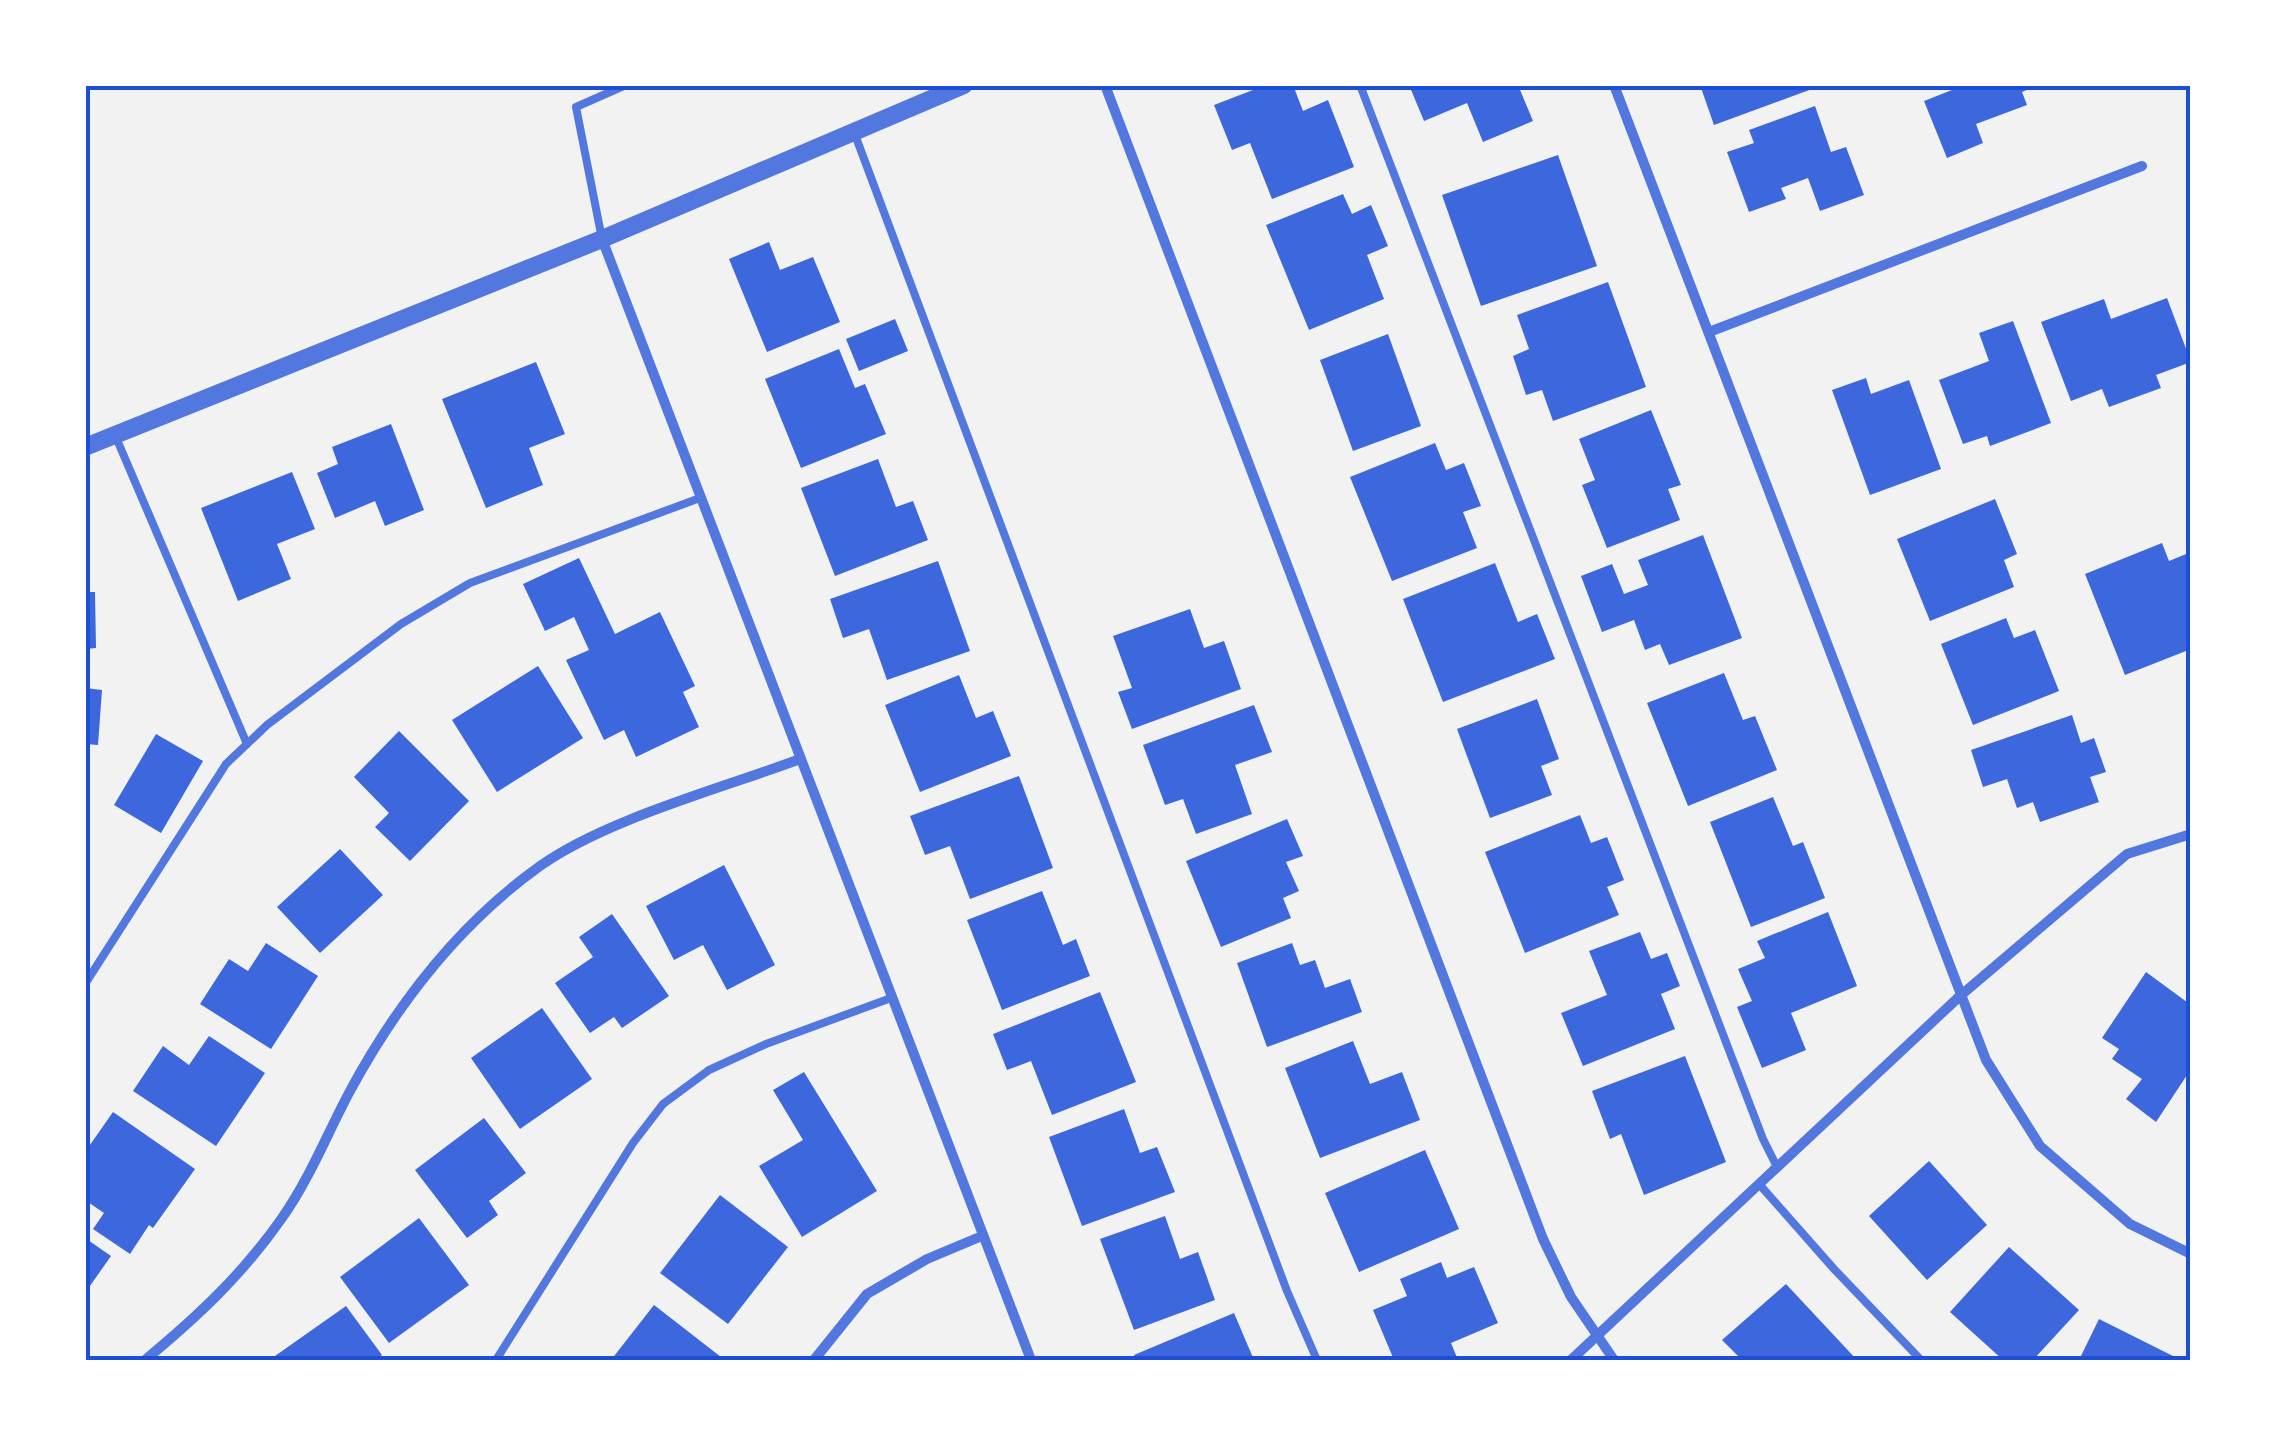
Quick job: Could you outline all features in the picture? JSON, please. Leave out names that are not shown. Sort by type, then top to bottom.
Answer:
[{"type":"street","points":[[85,447],[602,239],[964,85]]},
{"type":"street","points":[[1105,85],[1543,1239],[1571,1297],[1614,1360]]},
{"type":"street","points":[[1614,85],[1986,1060],[2040,1146],[2130,1224],[2191,1254]]},
{"type":"street","points":[[1709,332],[2142,166]]},
{"type":"street","points":[[602,239],[1031,1360]]},
{"type":"street","points":[[145,1360],[239,1276],[313,1168],[349,1092],[425,973],[508,892],[543,864],[594,838],[800,759]]},
{"type":"street","points":[[1571,1360],[1960,996],[2126,854],[2191,834]]},
{"type":"street","points":[[814,1360],[867,1294],[927,1259],[982,1236]]},
{"type":"lane","points":[[602,239],[576,106],[626,85]]},
{"type":"lane","points":[[1360,85],[1748,1102],[1777,1167]]},
{"type":"lane","points":[[854,132],[1287,1291],[1317,1360]]},
{"type":"lane","points":[[115,435],[247,744]]},
{"type":"lane","points":[[85,984],[226,764],[247,744],[402,624],[470,583],[700,498]]},
{"type":"lane","points":[[496,1360],[633,1142],[663,1104],[710,1070],[766,1044],[891,998]]},
{"type":"lane","points":[[1759,1184],[1921,1360]]},
{"type":"building","points":[[1266,85],[1293,85],[1303,111],[1328,100],[1354,167],[1272,199],[1250,143],[1232,150],[1214,105]]},
{"type":"building","points":[[1409,85],[1518,85],[1533,121],[1483,142],[1467,103],[1424,121]]},
{"type":"building","points":[[1700,85],[1823,85],[1714,125]]},
{"type":"building","points":[[1950,85],[2038,85],[2022,92],[2027,105],[1976,124],[1983,143],[1947,158],[1924,101],[1952,90]]},
{"type":"building","points":[[1815,106],[1831,152],[1846,147],[1864,195],[1820,211],[1808,178],[1781,188],[1786,199],[1749,212],[1727,152],[1754,143],[1749,130]]},
{"type":"building","points":[[1558,155],[1597,266],[1481,306],[1442,195]]},
{"type":"building","points":[[1343,194],[1352,214],[1371,205],[1388,246],[1367,255],[1384,299],[1309,330],[1266,225]]},
{"type":"building","points":[[769,242],[780,270],[813,257],[840,322],[767,352],[729,259]]},
{"type":"building","points":[[1608,282],[1646,387],[1553,421],[1542,390],[1526,395],[1513,356],[1529,349],[1517,315]]},
{"type":"building","points":[[2167,298],[2191,362],[2156,375],[2161,388],[2109,407],[2102,389],[2071,401],[2041,322],[2104,299],[2111,319]]},
{"type":"building","points":[[895,319],[908,351],[859,371],[846,339]]},
{"type":"building","points":[[2013,321],[2051,423],[1990,446],[1987,436],[1963,444],[1939,380],[1989,361],[1979,333]]},
{"type":"building","points":[[1388,334],[1421,426],[1353,451],[1320,360]]},
{"type":"building","points":[[839,349],[855,388],[865,384],[886,434],[801,468],[765,379]]},
{"type":"building","points":[[536,362],[565,434],[529,448],[543,485],[486,508],[442,399]]},
{"type":"building","points":[[1866,378],[1871,394],[1909,380],[1941,469],[1870,495],[1832,390]]},
{"type":"building","points":[[1651,410],[1681,485],[1668,489],[1680,520],[1607,548],[1582,485],[1595,480],[1579,439]]},
{"type":"building","points":[[391,424],[424,510],[385,526],[375,501],[335,518],[317,473],[338,464],[332,447]]},
{"type":"building","points":[[1435,443],[1446,470],[1464,463],[1481,506],[1463,512],[1477,548],[1392,581],[1350,477]]},
{"type":"building","points":[[878,459],[896,507],[913,501],[928,540],[835,576],[801,488]]},
{"type":"building","points":[[292,472],[315,529],[277,544],[291,579],[238,601],[201,508]]},
{"type":"building","points":[[1995,499],[2017,554],[2004,560],[2014,587],[1930,621],[1897,539]]},
{"type":"building","points":[[1703,535],[1742,638],[1669,665],[1660,644],[1645,650],[1634,620],[1602,632],[1581,576],[1612,564],[1624,594],[1648,585],[1638,560]]},
{"type":"building","points":[[2162,543],[2169,561],[2191,552],[2191,649],[2125,675],[2085,574]]},
{"type":"building","points":[[579,558],[615,634],[660,612],[695,686],[683,692],[699,727],[636,757],[624,730],[604,740],[566,660],[589,650],[574,617],[545,631],[523,584]]},
{"type":"building","points":[[938,561],[970,651],[887,680],[869,629],[843,638],[830,599]]},
{"type":"building","points":[[1495,563],[1518,622],[1537,614],[1555,659],[1443,702],[1403,599]]},
{"type":"building","points":[[85,592],[95,592],[96,648],[85,649]]},
{"type":"building","points":[[1190,609],[1204,648],[1224,641],[1241,689],[1132,729],[1118,692],[1132,688],[1113,636]]},
{"type":"building","points":[[2006,618],[2014,638],[2035,630],[2059,691],[1973,725],[1941,644]]},
{"type":"building","points":[[538,666],[583,738],[497,792],[452,720]]},
{"type":"building","points":[[1724,673],[1743,720],[1755,716],[1777,770],[1688,806],[1647,703]]},
{"type":"building","points":[[959,675],[976,718],[993,711],[1011,756],[920,792],[885,705]]},
{"type":"building","points":[[85,688],[102,690],[98,745],[85,744]]},
{"type":"building","points":[[1537,699],[1559,759],[1541,766],[1552,795],[1490,818],[1457,729]]},
{"type":"building","points":[[1254,705],[1272,752],[1235,765],[1252,814],[1196,834],[1183,799],[1165,805],[1143,745]]},
{"type":"building","points":[[2072,715],[2081,743],[2094,738],[2106,772],[2090,777],[2099,802],[2040,822],[2033,802],[2017,808],[2007,779],[1983,787],[1971,750]]},
{"type":"building","points":[[399,731],[469,801],[410,861],[375,827],[389,813],[354,777]]},
{"type":"building","points":[[156,734],[203,761],[161,833],[114,805]]},
{"type":"building","points":[[1019,776],[1053,868],[970,899],[950,846],[925,855],[910,816]]},
{"type":"building","points":[[1773,797],[1793,846],[1803,842],[1825,898],[1751,927],[1710,822]]},
{"type":"building","points":[[1580,815],[1591,843],[1607,837],[1624,880],[1607,887],[1619,915],[1525,953],[1485,852]]},
{"type":"building","points":[[1287,819],[1303,856],[1286,862],[1299,891],[1283,898],[1291,918],[1221,947],[1186,861]]},
{"type":"building","points":[[340,849],[383,895],[320,953],[277,907]]},
{"type":"building","points":[[724,865],[775,965],[727,990],[703,945],[674,960],[646,906]]},
{"type":"building","points":[[1042,891],[1063,945],[1076,939],[1090,976],[1002,1010],[967,920]]},
{"type":"building","points":[[1828,912],[1857,986],[1791,1013],[1806,1050],[1762,1068],[1737,1007],[1752,1001],[1738,969],[1765,958],[1757,941]]},
{"type":"building","points":[[612,914],[669,996],[622,1028],[614,1017],[590,1033],[555,983],[593,957],[579,937]]},
{"type":"building","points":[[1640,932],[1651,959],[1667,953],[1680,986],[1661,994],[1675,1029],[1583,1066],[1561,1013],[1607,995],[1589,951]]},
{"type":"building","points":[[266,943],[318,976],[271,1049],[200,1004],[229,959],[248,971]]},
{"type":"building","points":[[1292,943],[1300,965],[1315,960],[1325,988],[1350,979],[1362,1012],[1267,1047],[1237,963]]},
{"type":"building","points":[[2146,972],[2191,1005],[2191,1069],[2156,1122],[2126,1099],[2142,1079],[2112,1059],[2119,1049],[2102,1038]]},
{"type":"building","points":[[1100,992],[1136,1082],[1052,1115],[1031,1061],[1007,1070],[993,1034]]},
{"type":"building","points":[[542,1008],[592,1079],[520,1129],[471,1058]]},
{"type":"building","points":[[209,1036],[265,1073],[216,1146],[133,1091],[163,1046],[189,1065]]},
{"type":"building","points":[[1353,1041],[1370,1084],[1402,1072],[1420,1120],[1320,1158],[1285,1068]]},
{"type":"building","points":[[1685,1056],[1726,1162],[1644,1195],[1621,1134],[1610,1139],[1592,1091]]},
{"type":"building","points":[[804,1072],[877,1191],[802,1237],[759,1166],[803,1140],[773,1090]]},
{"type":"building","points":[[1124,1109],[1140,1153],[1157,1147],[1175,1192],[1082,1226],[1049,1137]]},
{"type":"building","points":[[113,1112],[195,1169],[130,1254],[93,1229],[104,1213],[85,1200],[85,1152]]},
{"type":"building","points":[[484,1118],[526,1173],[489,1201],[498,1215],[467,1238],[415,1170]]},
{"type":"building","points":[[1425,1150],[1459,1229],[1359,1272],[1325,1193]]},
{"type":"building","points":[[1929,1161],[1987,1225],[1927,1280],[1869,1216]]},
{"type":"building","points":[[720,1195],[788,1247],[728,1324],[660,1273]]},
{"type":"building","points":[[1165,1216],[1180,1259],[1198,1252],[1215,1300],[1134,1330],[1100,1239]]},
{"type":"building","points":[[419,1218],[469,1285],[389,1343],[340,1277]]},
{"type":"building","points":[[85,1238],[111,1256],[85,1293]]},
{"type":"building","points":[[2009,1247],[2079,1310],[2033,1360],[2003,1360],[1950,1312]]},
{"type":"building","points":[[1441,1262],[1447,1278],[1474,1267],[1498,1323],[1451,1343],[1458,1360],[1394,1360],[1373,1310],[1407,1296],[1400,1279]]},
{"type":"building","points":[[1786,1284],[1857,1360],[1742,1360],[1722,1340]]},
{"type":"building","points":[[654,1305],[721,1357],[719,1360],[611,1360]]},
{"type":"building","points":[[346,1306],[382,1355],[375,1360],[278,1360],[275,1356]]},
{"type":"building","points":[[1234,1313],[1254,1360],[1136,1360],[1134,1355]]},
{"type":"building","points":[[2099,1319],[2181,1360],[2079,1360]]}]
